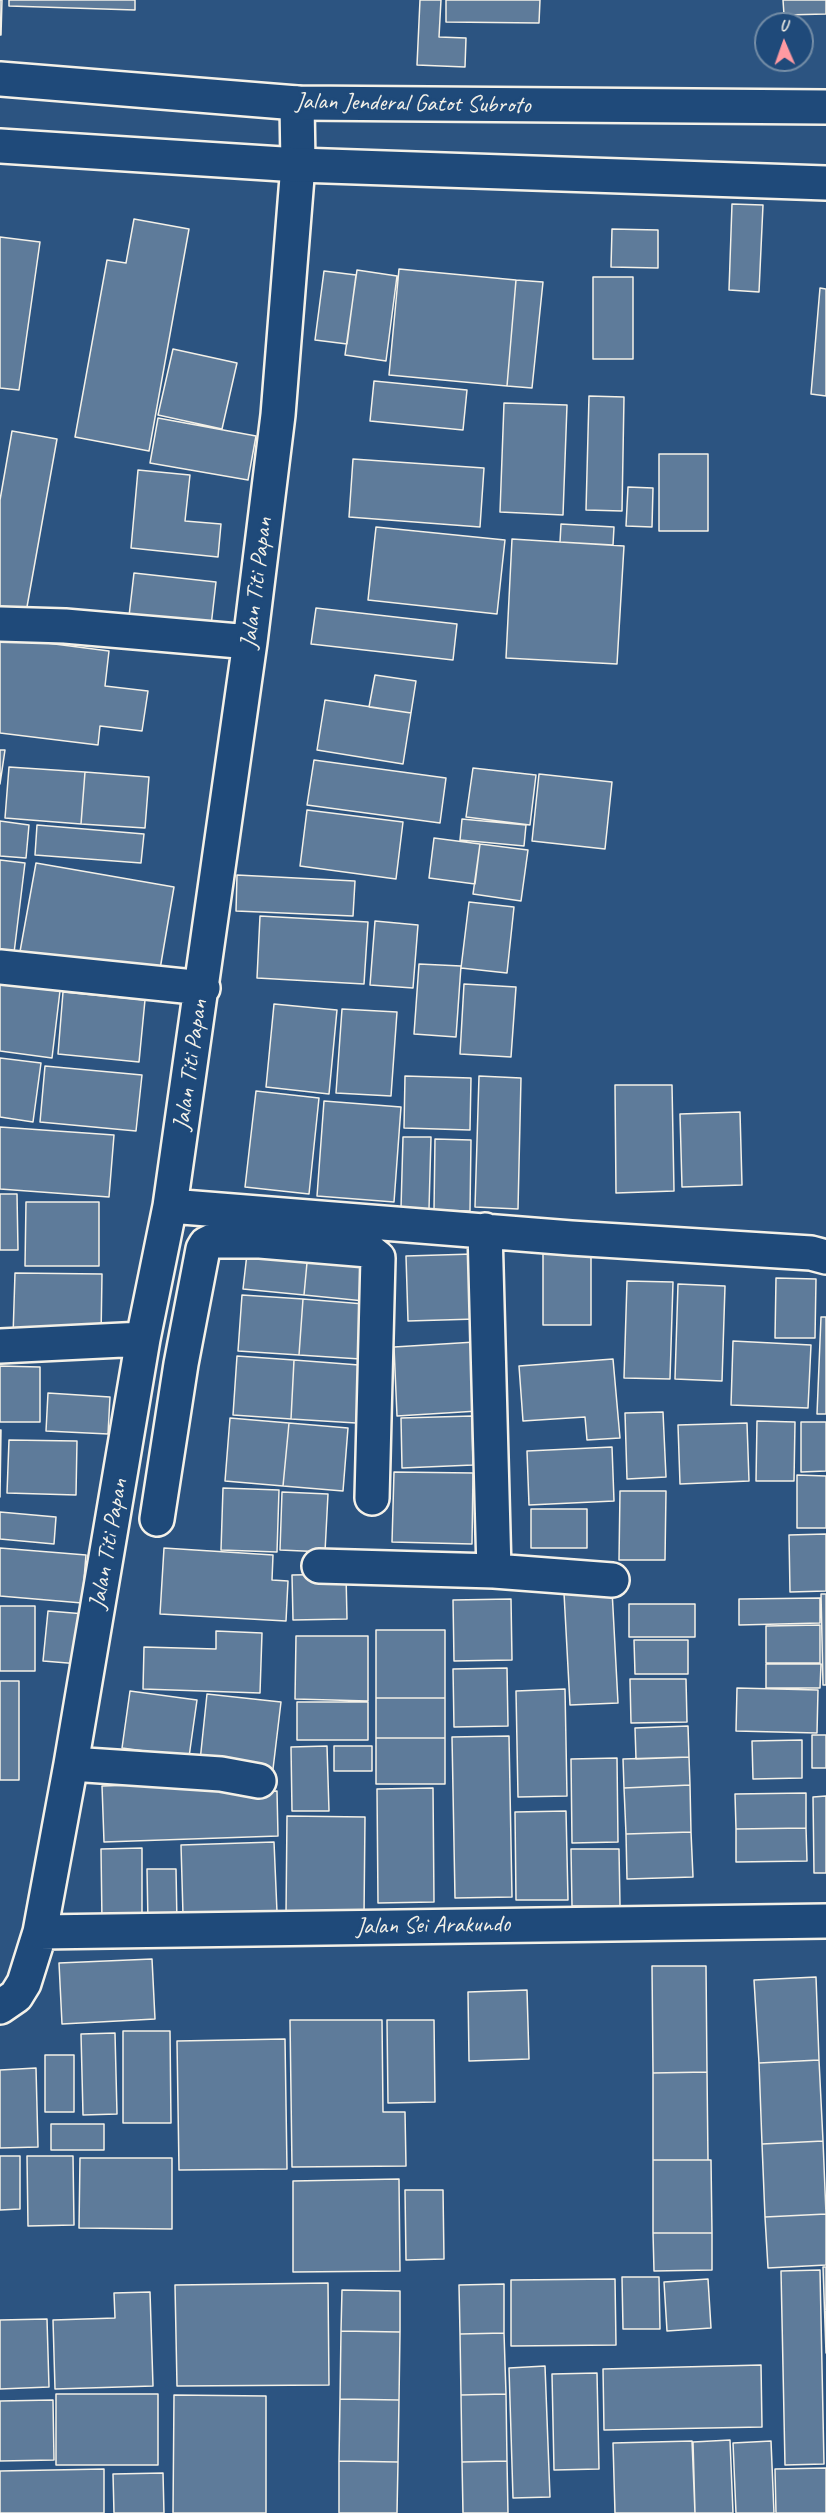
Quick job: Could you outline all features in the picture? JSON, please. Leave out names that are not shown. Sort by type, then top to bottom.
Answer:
[{"type":"street","name":"Jalan Jenderal Gatot Subroto","points":[[0,79],[297,103],[826,107]]},
{"type":"street","name":"Jalan Titi Papan","points":[[0,2007],[16,1996],[24,1983],[40,1932],[142,1349],[171,1206],[250,642],[278,415],[298,165],[297,103]]},
{"type":"street","points":[[0,146],[298,165],[826,183]]},
{"type":"street","points":[[0,624],[65,626],[250,642]]},
{"type":"street","points":[[0,967],[203,988]]},
{"type":"street","points":[[171,1206],[811,1253],[826,1257]]},
{"type":"street","points":[[485,1230],[494,1571]]},
{"type":"street","points":[[157,1519],[181,1364],[203,1249],[212,1241],[260,1241],[372,1252],[379,1262],[372,1498]]},
{"type":"street","points":[[0,1347],[142,1349],[181,1364]]},
{"type":"street","points":[[319,1566],[494,1571],[612,1580]]},
{"type":"street","points":[[71,1764],[221,1773],[259,1781]]},
{"type":"street","name":"Jalan Sei Arakundo","points":[[40,1932],[826,1921]]},
{"type":"building","points":[[0,0],[2,0],[1,35],[0,35]]},
{"type":"building","points":[[9,0],[135,0],[135,10],[9,6]]},
{"type":"building","points":[[420,0],[441,0],[439,37],[466,38],[465,67],[417,65]]},
{"type":"building","points":[[446,0],[540,0],[539,23],[446,22]]},
{"type":"building","points":[[783,0],[826,0],[826,14],[784,12]]},
{"type":"building","points":[[732,204],[763,205],[759,292],[729,290]]},
{"type":"building","points":[[134,219],[189,229],[149,451],[75,437],[107,260],[126,263]]},
{"type":"building","points":[[612,229],[658,230],[658,268],[611,267]]},
{"type":"building","points":[[0,237],[40,242],[19,390],[0,388]]},
{"type":"building","points":[[399,269],[516,280],[507,386],[389,375]]},
{"type":"building","points":[[357,270],[397,276],[386,361],[345,355]]},
{"type":"building","points":[[324,271],[356,275],[347,344],[315,340]]},
{"type":"building","points":[[593,277],[633,277],[633,359],[593,359]]},
{"type":"building","points":[[516,280],[543,282],[532,388],[507,386]]},
{"type":"building","points":[[820,288],[826,289],[826,396],[811,394]]},
{"type":"building","points":[[173,349],[237,363],[222,429],[158,415]]},
{"type":"building","points":[[374,381],[467,390],[463,430],[370,421]]},
{"type":"building","points":[[589,396],[624,397],[622,511],[586,510]]},
{"type":"building","points":[[504,403],[567,405],[563,515],[500,512]]},
{"type":"building","points":[[158,418],[256,436],[248,480],[150,463]]},
{"type":"building","points":[[12,431],[57,439],[25,618],[0,614],[0,500]]},
{"type":"building","points":[[659,454],[708,454],[708,531],[659,531]]},
{"type":"building","points":[[353,459],[484,468],[480,527],[349,517]]},
{"type":"building","points":[[138,470],[190,475],[185,521],[221,524],[218,557],[131,548]]},
{"type":"building","points":[[628,487],[653,488],[652,527],[626,526]]},
{"type":"building","points":[[561,524],[614,527],[613,545],[560,542]]},
{"type":"building","points":[[376,527],[505,540],[497,614],[368,600]]},
{"type":"building","points":[[512,539],[624,546],[617,664],[506,658]]},
{"type":"building","points":[[134,573],[216,582],[211,626],[129,616]]},
{"type":"building","points":[[316,608],[457,624],[453,660],[311,644]]},
{"type":"building","points":[[0,637],[109,651],[105,686],[148,691],[142,731],[100,726],[98,745],[0,733]]},
{"type":"building","points":[[375,675],[416,681],[411,713],[369,707]]},
{"type":"building","points":[[325,700],[411,713],[403,764],[317,750]]},
{"type":"building","points":[[0,750],[5,750],[0,784]]},
{"type":"building","points":[[314,760],[446,778],[440,823],[307,805]]},
{"type":"building","points":[[9,767],[85,772],[81,824],[5,818]]},
{"type":"building","points":[[473,768],[536,775],[530,825],[466,817]]},
{"type":"building","points":[[85,772],[149,777],[145,828],[81,824]]},
{"type":"building","points":[[539,774],[612,782],[605,849],[532,841]]},
{"type":"building","points":[[307,810],[403,822],[396,879],[300,866]]},
{"type":"building","points":[[462,819],[526,825],[524,846],[460,840]]},
{"type":"building","points":[[0,821],[29,825],[26,858],[0,856]]},
{"type":"building","points":[[37,825],[144,834],[141,863],[35,855]]},
{"type":"building","points":[[434,838],[480,844],[475,884],[429,878]]},
{"type":"building","points":[[480,844],[528,850],[521,901],[473,894]]},
{"type":"building","points":[[0,860],[25,863],[14,953],[0,951]]},
{"type":"building","points":[[36,863],[174,887],[158,981],[19,957]]},
{"type":"building","points":[[237,875],[355,881],[353,916],[236,911]]},
{"type":"building","points":[[469,902],[514,907],[507,973],[461,968]]},
{"type":"building","points":[[260,916],[368,922],[364,984],[257,978]]},
{"type":"building","points":[[375,921],[418,925],[413,988],[370,985]]},
{"type":"building","points":[[419,964],[461,966],[456,1037],[414,1034]]},
{"type":"building","points":[[0,984],[60,991],[52,1058],[0,1051]]},
{"type":"building","points":[[464,984],[516,987],[511,1057],[460,1054]]},
{"type":"building","points":[[63,992],[145,1000],[139,1062],[58,1054]]},
{"type":"building","points":[[274,1004],[337,1010],[329,1094],[266,1087]]},
{"type":"building","points":[[342,1009],[397,1012],[391,1096],[336,1093]]},
{"type":"building","points":[[0,1058],[41,1063],[33,1122],[0,1117]]},
{"type":"building","points":[[45,1066],[142,1075],[136,1131],[40,1122]]},
{"type":"building","points":[[405,1076],[471,1078],[470,1130],[404,1128]]},
{"type":"building","points":[[479,1076],[521,1078],[518,1209],[475,1207]]},
{"type":"building","points":[[615,1085],[672,1085],[674,1191],[616,1193]]},
{"type":"building","points":[[256,1091],[319,1098],[309,1194],[245,1187]]},
{"type":"building","points":[[324,1101],[401,1107],[394,1202],[317,1196]]},
{"type":"building","points":[[740,1112],[742,1185],[682,1187],[680,1114]]},
{"type":"building","points":[[0,1127],[114,1135],[109,1197],[0,1189]]},
{"type":"building","points":[[403,1137],[431,1137],[429,1209],[401,1208]]},
{"type":"building","points":[[435,1139],[471,1140],[470,1211],[434,1210]]},
{"type":"building","points":[[0,1194],[17,1194],[18,1250],[0,1250]]},
{"type":"building","points":[[26,1202],[99,1202],[99,1266],[25,1266]]},
{"type":"building","points":[[248,1245],[308,1252],[304,1295],[243,1289]]},
{"type":"building","points":[[591,1251],[591,1325],[543,1325],[543,1252]]},
{"type":"building","points":[[308,1252],[368,1257],[364,1301],[304,1295]]},
{"type":"building","points":[[473,1254],[476,1319],[408,1321],[406,1256]]},
{"type":"building","points":[[15,1273],[102,1274],[101,1337],[13,1336]]},
{"type":"building","points":[[776,1278],[816,1279],[815,1338],[775,1338]]},
{"type":"building","points":[[627,1281],[673,1282],[670,1379],[624,1378]]},
{"type":"building","points":[[678,1284],[725,1286],[722,1381],[675,1379]]},
{"type":"building","points":[[242,1295],[303,1299],[299,1355],[238,1351]]},
{"type":"building","points":[[303,1299],[364,1304],[360,1359],[299,1355]]},
{"type":"building","points":[[821,1317],[826,1317],[826,1414],[817,1414]]},
{"type":"building","points":[[733,1341],[811,1345],[808,1408],[731,1405]]},
{"type":"building","points":[[475,1342],[478,1411],[397,1416],[394,1347]]},
{"type":"building","points":[[237,1356],[294,1360],[291,1419],[233,1415]]},
{"type":"building","points":[[613,1359],[620,1438],[587,1440],[585,1417],[523,1421],[519,1366]]},
{"type":"building","points":[[294,1360],[359,1365],[356,1423],[291,1419]]},
{"type":"building","points":[[0,1366],[40,1367],[40,1422],[0,1422]]},
{"type":"building","points":[[48,1393],[110,1397],[108,1434],[46,1431]]},
{"type":"building","points":[[663,1412],[666,1477],[627,1479],[625,1413]]},
{"type":"building","points":[[472,1416],[473,1465],[402,1468],[401,1418]]},
{"type":"building","points":[[230,1418],[289,1423],[283,1486],[225,1481]]},
{"type":"building","points":[[757,1421],[795,1422],[794,1481],[756,1481]]},
{"type":"building","points":[[801,1422],[826,1422],[826,1471],[801,1472]]},
{"type":"building","points":[[289,1423],[348,1428],[343,1491],[283,1486]]},
{"type":"building","points":[[747,1423],[749,1481],[680,1484],[678,1425]]},
{"type":"building","points":[[0,1430],[1,1430],[0,1497]]},
{"type":"building","points":[[9,1440],[77,1441],[76,1495],[7,1493]]},
{"type":"building","points":[[612,1447],[614,1501],[529,1505],[527,1451]]},
{"type":"building","points":[[394,1472],[473,1473],[472,1544],[392,1542]]},
{"type":"building","points":[[797,1475],[826,1476],[826,1528],[797,1528]]},
{"type":"building","points":[[223,1488],[279,1490],[277,1552],[221,1550]]},
{"type":"building","points":[[620,1491],[666,1491],[665,1560],[619,1560]]},
{"type":"building","points":[[282,1492],[328,1494],[325,1552],[280,1550]]},
{"type":"building","points":[[531,1509],[587,1509],[587,1548],[531,1548]]},
{"type":"building","points":[[0,1512],[56,1517],[54,1544],[0,1539]]},
{"type":"building","points":[[826,1534],[826,1591],[790,1592],[789,1535]]},
{"type":"building","points":[[0,1548],[86,1555],[82,1603],[0,1596]]},
{"type":"building","points":[[164,1548],[273,1555],[272,1580],[288,1581],[286,1621],[160,1614]]},
{"type":"building","points":[[346,1574],[347,1619],[293,1620],[292,1575]]},
{"type":"building","points":[[612,1590],[618,1703],[570,1705],[564,1593]]},
{"type":"building","points":[[821,1594],[826,1594],[826,1685],[823,1685]]},
{"type":"building","points":[[820,1598],[820,1623],[739,1625],[739,1599]]},
{"type":"building","points":[[511,1599],[512,1660],[454,1661],[453,1600]]},
{"type":"building","points":[[629,1604],[695,1604],[695,1637],[629,1637]]},
{"type":"building","points":[[0,1606],[35,1606],[35,1671],[0,1671]]},
{"type":"building","points":[[48,1611],[85,1614],[80,1664],[43,1661]]},
{"type":"building","points":[[820,1625],[820,1663],[766,1663],[766,1626]]},
{"type":"building","points":[[376,1630],[445,1630],[445,1698],[376,1698]]},
{"type":"building","points":[[216,1631],[262,1633],[260,1693],[143,1689],[144,1647],[216,1649]]},
{"type":"building","points":[[296,1636],[368,1636],[368,1701],[295,1699]]},
{"type":"building","points":[[634,1640],[688,1640],[688,1674],[635,1674]]},
{"type":"building","points":[[766,1664],[821,1664],[820,1688],[766,1688]]},
{"type":"building","points":[[507,1668],[508,1726],[454,1727],[453,1669]]},
{"type":"building","points":[[630,1679],[686,1679],[687,1722],[631,1723]]},
{"type":"building","points":[[0,1681],[19,1681],[19,1780],[0,1780]]},
{"type":"building","points":[[737,1688],[818,1690],[817,1733],[736,1731]]},
{"type":"building","points":[[565,1689],[567,1796],[518,1797],[516,1691]]},
{"type":"building","points":[[130,1691],[197,1700],[189,1757],[122,1748]]},
{"type":"building","points":[[207,1694],[281,1702],[273,1769],[200,1761]]},
{"type":"building","points":[[376,1698],[445,1698],[445,1738],[376,1738]]},
{"type":"building","points":[[297,1702],[368,1702],[368,1740],[297,1740]]},
{"type":"building","points":[[688,1726],[689,1757],[636,1759],[635,1728]]},
{"type":"building","points":[[812,1735],[826,1735],[826,1768],[812,1768]]},
{"type":"building","points":[[509,1736],[512,1897],[455,1898],[452,1737]]},
{"type":"building","points":[[376,1738],[445,1738],[445,1784],[376,1784]]},
{"type":"building","points":[[802,1740],[802,1778],[753,1779],[752,1741]]},
{"type":"building","points":[[327,1746],[329,1811],[292,1811],[291,1747]]},
{"type":"building","points":[[334,1746],[372,1746],[372,1771],[334,1771]]},
{"type":"building","points":[[689,1757],[690,1785],[624,1788],[623,1759]]},
{"type":"building","points":[[617,1758],[618,1842],[572,1843],[571,1759]]},
{"type":"building","points":[[228,1782],[228,1792],[277,1791],[278,1836],[104,1842],[102,1786]]},
{"type":"building","points":[[690,1785],[691,1832],[626,1834],[624,1788]]},
{"type":"building","points":[[433,1788],[434,1902],[378,1903],[377,1789]]},
{"type":"building","points":[[806,1793],[806,1828],[736,1829],[735,1794]]},
{"type":"building","points":[[826,1796],[826,1873],[814,1873],[813,1797]]},
{"type":"building","points":[[566,1811],[568,1900],[516,1900],[515,1812]]},
{"type":"building","points":[[287,1816],[365,1817],[364,1916],[286,1915]]},
{"type":"building","points":[[806,1828],[807,1861],[736,1862],[736,1829]]},
{"type":"building","points":[[691,1832],[693,1877],[627,1879],[626,1834]]},
{"type":"building","points":[[274,1842],[277,1912],[183,1915],[181,1845]]},
{"type":"building","points":[[142,1848],[142,1922],[102,1922],[101,1849]]},
{"type":"building","points":[[571,1849],[619,1849],[620,1906],[572,1906]]},
{"type":"building","points":[[147,1869],[176,1869],[177,1923],[148,1923]]},
{"type":"building","points":[[152,1959],[155,2019],[62,2024],[59,1963]]},
{"type":"building","points":[[652,1966],[706,1966],[707,2072],[653,2073]]},
{"type":"building","points":[[816,1977],[819,2060],[759,2063],[754,1980]]},
{"type":"building","points":[[527,1990],[529,2059],[469,2061],[468,1992]]},
{"type":"building","points":[[290,2020],[382,2020],[383,2112],[405,2112],[406,2166],[292,2167]]},
{"type":"building","points":[[387,2020],[434,2020],[435,2102],[388,2103]]},
{"type":"building","points":[[123,2031],[170,2031],[171,2123],[123,2123]]},
{"type":"building","points":[[115,2033],[117,2114],[83,2115],[81,2034]]},
{"type":"building","points":[[285,2039],[287,2169],[179,2170],[177,2041]]},
{"type":"building","points":[[45,2055],[74,2055],[74,2112],[45,2112]]},
{"type":"building","points":[[819,2060],[823,2141],[762,2144],[759,2063]]},
{"type":"building","points":[[36,2068],[38,2147],[0,2148],[0,2070]]},
{"type":"building","points":[[707,2072],[708,2160],[653,2160],[653,2073]]},
{"type":"building","points":[[51,2124],[104,2124],[104,2150],[51,2150]]},
{"type":"building","points":[[823,2141],[826,2214],[765,2217],[762,2144]]},
{"type":"building","points":[[0,2156],[20,2156],[20,2209],[0,2210]]},
{"type":"building","points":[[27,2156],[73,2156],[74,2225],[28,2226]]},
{"type":"building","points":[[80,2158],[172,2158],[172,2229],[79,2228]]},
{"type":"building","points":[[653,2160],[711,2160],[712,2233],[653,2233]]},
{"type":"building","points":[[399,2179],[400,2271],[293,2272],[293,2181]]},
{"type":"building","points":[[405,2190],[443,2190],[444,2259],[406,2260]]},
{"type":"building","points":[[826,2214],[826,2265],[768,2268],[765,2217]]},
{"type":"building","points":[[653,2233],[712,2233],[712,2270],[654,2271]]},
{"type":"building","points":[[823,2267],[826,2267],[826,2353]]},
{"type":"building","points":[[820,2270],[824,2464],[785,2465],[781,2271]]},
{"type":"building","points":[[622,2277],[659,2277],[660,2329],[623,2329]]},
{"type":"building","points":[[615,2279],[616,2345],[511,2346],[511,2280]]},
{"type":"building","points":[[708,2279],[711,2328],[667,2331],[664,2282]]},
{"type":"building","points":[[328,2283],[329,2385],[177,2386],[175,2285]]},
{"type":"building","points":[[504,2284],[504,2333],[460,2334],[459,2285]]},
{"type":"building","points":[[342,2290],[400,2291],[400,2332],[341,2331]]},
{"type":"building","points":[[150,2292],[153,2386],[55,2389],[53,2320],[115,2318],[114,2293]]},
{"type":"building","points":[[47,2319],[49,2387],[0,2389],[0,2320]]},
{"type":"building","points":[[341,2331],[400,2332],[399,2400],[340,2399]]},
{"type":"building","points":[[504,2333],[506,2394],[461,2395],[460,2334]]},
{"type":"building","points":[[761,2365],[762,2427],[604,2430],[603,2369]]},
{"type":"building","points":[[545,2366],[550,2497],[513,2498],[509,2368]]},
{"type":"building","points":[[597,2373],[599,2469],[554,2470],[552,2374]]},
{"type":"building","points":[[56,2394],[158,2394],[158,2465],[56,2465]]},
{"type":"building","points":[[506,2394],[507,2461],[462,2462],[461,2395]]},
{"type":"building","points":[[174,2395],[266,2396],[266,2513],[173,2513]]},
{"type":"building","points":[[340,2399],[399,2400],[398,2462],[339,2461]]},
{"type":"building","points":[[53,2400],[54,2460],[0,2461],[0,2401]]},
{"type":"building","points":[[730,2440],[733,2513],[695,2513],[693,2442]]},
{"type":"building","points":[[692,2441],[695,2513],[615,2513],[613,2443]]},
{"type":"building","points":[[771,2441],[774,2513],[736,2513],[733,2443]]},
{"type":"building","points":[[339,2461],[398,2462],[397,2513],[339,2513]]},
{"type":"building","points":[[507,2461],[508,2513],[463,2513],[462,2462]]},
{"type":"building","points":[[826,2468],[826,2513],[776,2513],[775,2469]]},
{"type":"building","points":[[104,2469],[104,2513],[0,2513],[0,2471]]},
{"type":"building","points":[[163,2473],[164,2513],[114,2513],[113,2474]]}]
